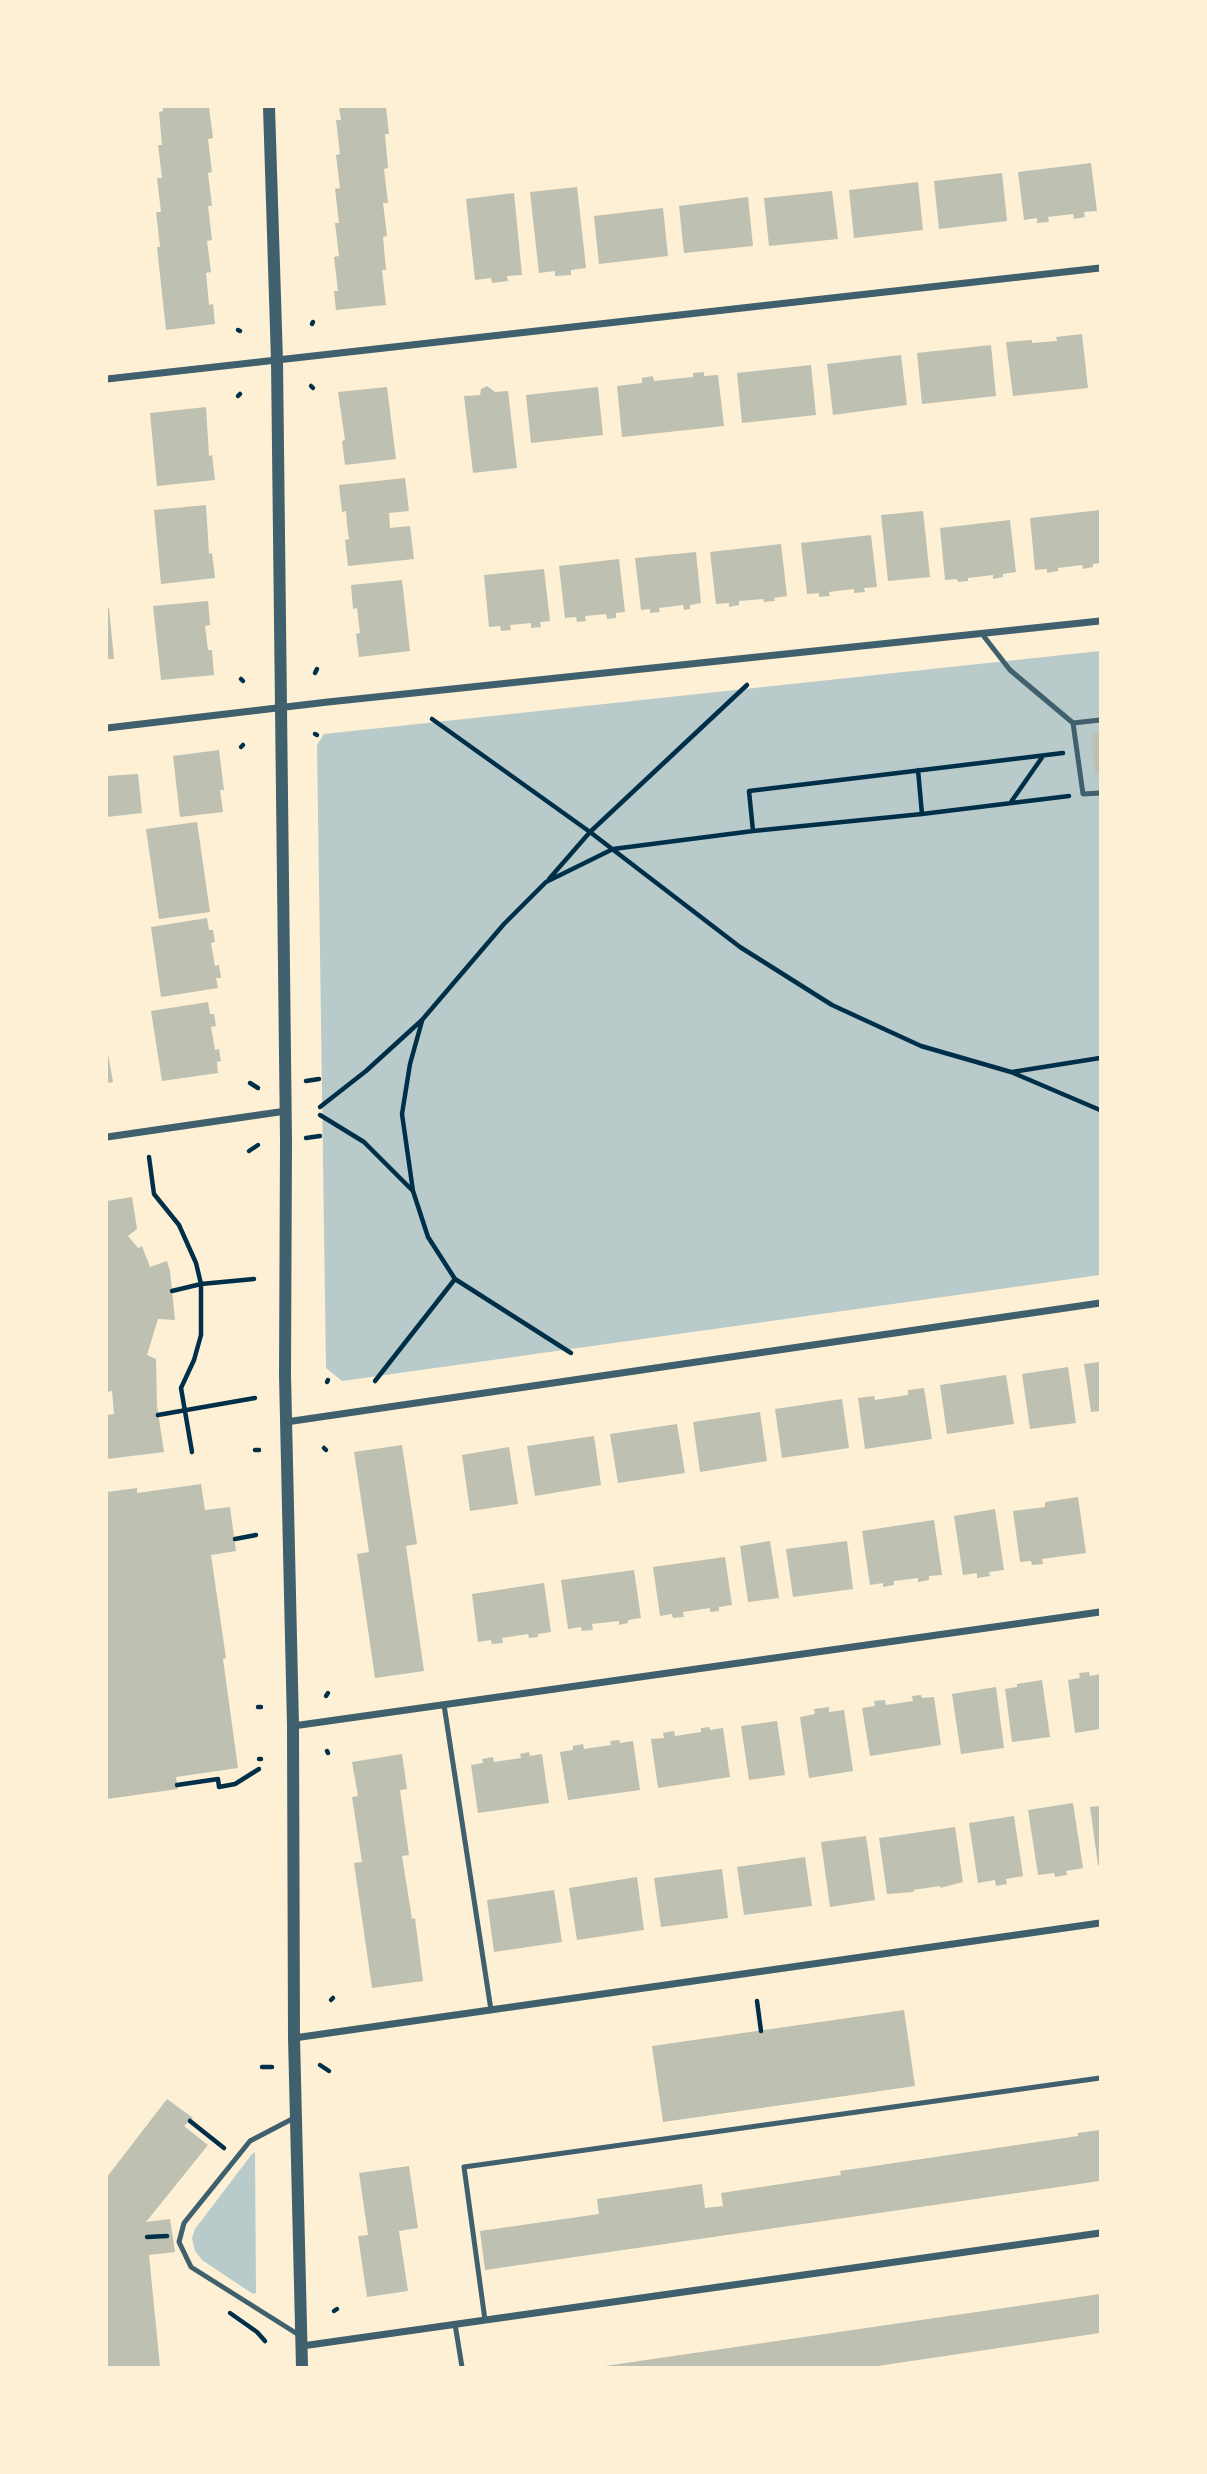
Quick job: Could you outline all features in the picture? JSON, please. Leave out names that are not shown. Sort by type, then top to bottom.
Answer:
[{"type":"street","points":[[270,107],[277,361],[286,1111],[286,1422],[293,1726],[294,2038],[302,2367]]},
{"type":"street","points":[[107,379],[1100,268]]},
{"type":"street","points":[[107,728],[1100,621]]},
{"type":"street","points":[[107,1137],[286,1111]]},
{"type":"street","points":[[286,1422],[1100,1303]]},
{"type":"street","points":[[293,1726],[1100,1612]]},
{"type":"street","points":[[294,2038],[1100,1923]]},
{"type":"street","points":[[302,2341],[485,2320],[1100,2233]]},
{"type":"lane","points":[[982,634],[1010,670],[1073,723],[1083,794],[1100,793]]},
{"type":"lane","points":[[1073,723],[1100,720]]},
{"type":"lane","points":[[444,1704],[491,2010]]},
{"type":"lane","points":[[485,2320],[464,2167],[1100,2078]]},
{"type":"lane","points":[[296,2117],[250,2141],[184,2224],[179,2242],[191,2267],[302,2341]]},
{"type":"lane","points":[[455,2324],[462,2367]]},
{"type":"path","points":[[320,1107],[366,1071],[422,1020],[504,924],[590,832],[747,685]]},
{"type":"path","points":[[432,719],[613,849],[740,947],[832,1005],[921,1046],[1011,1072],[1100,1110]]},
{"type":"path","points":[[753,831],[749,791],[1077,751]]},
{"type":"path","points":[[1010,803],[1043,756]]},
{"type":"path","points":[[918,770],[922,814]]},
{"type":"path","points":[[546,882],[613,849],[1083,794]]},
{"type":"path","points":[[422,1020],[410,1064],[402,1114],[412,1191],[428,1237],[455,1279],[571,1353]]},
{"type":"path","points":[[1011,1072],[1100,1058]]},
{"type":"path","points":[[306,1081],[319,1079]]},
{"type":"path","points":[[250,1083],[258,1088]]},
{"type":"path","points":[[320,1115],[364,1142],[412,1191]]},
{"type":"path","points":[[306,1138],[320,1136]]},
{"type":"path","points":[[249,1150],[258,1145]]},
{"type":"path","points":[[149,1157],[154,1194],[188,1242],[201,1284],[201,1335],[194,1360],[181,1388],[192,1452]]},
{"type":"path","points":[[172,1291],[201,1284],[254,1279]]},
{"type":"path","points":[[375,1381],[455,1279]]},
{"type":"path","points":[[158,1415],[256,1396]]},
{"type":"path","points":[[234,1539],[256,1535]]},
{"type":"path","points":[[177,1785],[218,1779],[219,1787],[235,1784],[259,1769]]},
{"type":"path","points":[[757,2001],[761,2031]]},
{"type":"path","points":[[320,2065],[330,2071]]},
{"type":"path","points":[[262,2067],[272,2067]]},
{"type":"path","points":[[190,2121],[226,2149],[218,2160]]},
{"type":"path","points":[[167,2227],[168,2248]]},
{"type":"path","points":[[147,2237],[167,2236]]},
{"type":"path","points":[[226,2310],[265,2341]]},
{"type":"shaded area","points":[[1100,651],[1100,1275],[342,1381],[326,1368],[317,745],[324,734]]},
{"type":"shaded area","points":[[255,2152],[256,2293],[253,2294],[202,2260],[195,2251],[192,2238],[195,2229]]},
{"type":"building","points":[[163,107],[209,107],[213,138],[208,139],[212,172],[208,173],[212,206],[208,206],[212,240],[207,241],[211,272],[206,273],[209,305],[213,304],[215,324],[166,330],[156,212],[161,212],[157,178],[162,178],[158,145],[162,145],[159,112],[163,111]]},
{"type":"building","points":[[339,107],[386,107],[389,134],[385,134],[388,168],[384,169],[388,203],[383,203],[387,236],[383,237],[386,270],[382,270],[386,305],[336,310],[334,291],[338,291],[334,257],[339,256],[335,223],[339,223],[335,189],[340,188],[336,155],[340,154],[336,120],[341,120]]},
{"type":"building","points":[[1091,163],[1097,211],[1084,212],[1085,217],[1074,219],[1073,214],[1048,217],[1049,222],[1037,223],[1037,218],[1024,220],[1018,172]]},
{"type":"building","points":[[1002,173],[1007,221],[939,229],[934,181]]},
{"type":"building","points":[[918,182],[923,230],[854,238],[849,190]]},
{"type":"building","points":[[577,187],[586,268],[571,270],[571,275],[555,276],[555,271],[539,273],[530,192]]},
{"type":"building","points":[[832,191],[838,239],[769,246],[764,198]]},
{"type":"building","points":[[514,193],[522,275],[507,276],[508,281],[492,283],[491,278],[475,280],[466,199]]},
{"type":"building","points":[[748,197],[753,246],[684,253],[679,206]]},
{"type":"building","points":[[663,208],[668,256],[599,264],[594,216]]},
{"type":"building","points":[[1082,334],[1088,388],[1013,396],[1006,342],[1057,341],[1056,337]]},
{"type":"building","points":[[991,345],[996,396],[922,404],[917,353]]},
{"type":"building","points":[[901,355],[907,405],[833,415],[827,364]]},
{"type":"building","points":[[811,365],[816,415],[742,423],[737,373]]},
{"type":"building","points":[[704,372],[704,376],[718,375],[724,426],[622,437],[617,386],[642,383],[642,378],[653,376],[654,381],[693,377],[693,373]]},
{"type":"building","points":[[487,386],[495,392],[508,391],[517,468],[473,473],[464,396],[480,395],[481,389]]},
{"type":"building","points":[[387,387],[396,459],[345,465],[342,441],[345,440],[338,392]]},
{"type":"building","points":[[598,387],[603,435],[531,443],[526,395]]},
{"type":"building","points":[[206,407],[209,456],[212,455],[215,480],[157,486],[150,413]]},
{"type":"building","points":[[405,478],[409,511],[389,513],[390,528],[410,526],[414,559],[348,566],[346,511],[342,512],[339,485]]},
{"type":"building","points":[[206,505],[209,554],[212,553],[215,578],[161,584],[154,510]]},
{"type":"building","points":[[1100,510],[1100,563],[1083,569],[1082,565],[1058,568],[1058,571],[1047,573],[1047,569],[1035,570],[1030,518]]},
{"type":"building","points":[[923,511],[930,577],[888,581],[881,515]]},
{"type":"building","points":[[1010,520],[1016,572],[993,579],[993,575],[968,578],[968,581],[945,580],[940,528]]},
{"type":"building","points":[[871,535],[877,587],[864,588],[865,592],[854,593],[854,589],[829,592],[830,596],[807,594],[801,543]]},
{"type":"building","points":[[781,544],[787,596],[774,598],[775,601],[739,601],[739,605],[729,607],[729,603],[716,604],[710,552]]},
{"type":"building","points":[[696,552],[701,603],[690,605],[690,609],[684,610],[683,605],[659,608],[660,612],[641,610],[635,558]]},
{"type":"building","points":[[619,559],[625,612],[616,613],[616,618],[607,619],[606,614],[585,616],[586,621],[577,622],[576,617],[565,618],[559,566]]},
{"type":"building","points":[[544,569],[550,621],[540,622],[541,627],[531,628],[531,623],[510,625],[511,630],[501,631],[500,626],[489,627],[484,575]]},
{"type":"building","points":[[402,580],[410,651],[359,657],[356,634],[360,633],[357,608],[353,609],[351,585]]},
{"type":"building","points":[[208,601],[210,625],[205,626],[208,650],[212,650],[214,675],[161,680],[153,606]]},
{"type":"building","points":[[109,608],[114,659],[107,659]]},
{"type":"building","points":[[1100,733],[1100,774],[1095,774],[1091,734]]},
{"type":"building","points":[[219,750],[224,790],[220,790],[223,812],[180,817],[173,756]]},
{"type":"building","points":[[138,774],[142,813],[107,817],[107,776]]},
{"type":"building","points":[[197,822],[210,912],[159,919],[146,829]]},
{"type":"building","points":[[207,918],[215,942],[211,943],[215,966],[219,965],[221,978],[216,978],[218,988],[161,997],[151,927]]},
{"type":"building","points":[[208,1002],[216,1026],[211,1027],[215,1050],[219,1049],[221,1061],[217,1062],[218,1073],[162,1081],[151,1011]]},
{"type":"building","points":[[107,1048],[113,1082],[107,1083]]},
{"type":"building","points":[[132,1197],[137,1229],[128,1236],[138,1248],[142,1246],[150,1267],[167,1261],[170,1271],[175,1320],[158,1319],[147,1355],[156,1359],[157,1406],[164,1452],[107,1459],[107,1415],[114,1414],[112,1391],[107,1392],[107,1201]]},
{"type":"building","points":[[1100,1362],[1100,1411],[1091,1412],[1084,1364]]},
{"type":"building","points":[[1068,1367],[1076,1423],[1030,1429],[1022,1374]]},
{"type":"building","points":[[1006,1375],[1014,1424],[947,1434],[940,1385]]},
{"type":"building","points":[[924,1388],[932,1439],[865,1449],[858,1398],[874,1396],[875,1400],[908,1395],[908,1390]]},
{"type":"building","points":[[842,1399],[849,1448],[782,1458],[775,1409]]},
{"type":"building","points":[[760,1412],[767,1461],[700,1472],[693,1422]]},
{"type":"building","points":[[677,1424],[685,1473],[618,1483],[610,1434]]},
{"type":"building","points":[[594,1436],[601,1485],[535,1496],[527,1446]]},
{"type":"building","points":[[402,1445],[417,1544],[406,1546],[424,1671],[375,1678],[357,1554],[369,1552],[354,1452]]},
{"type":"building","points":[[509,1447],[518,1504],[470,1511],[462,1455]]},
{"type":"building","points":[[201,1484],[205,1510],[230,1507],[236,1551],[211,1555],[238,1768],[176,1777],[178,1789],[107,1799],[107,1492],[137,1488],[137,1493]]},
{"type":"building","points":[[1078,1497],[1086,1553],[1042,1559],[1043,1564],[1020,1562],[1013,1511],[1045,1507],[1045,1502]]},
{"type":"building","points":[[995,1509],[1004,1570],[989,1572],[990,1576],[977,1578],[977,1573],[963,1575],[954,1516]]},
{"type":"building","points":[[934,1520],[942,1575],[929,1576],[929,1580],[918,1582],[918,1578],[894,1581],[894,1585],[883,1587],[883,1583],[870,1585],[862,1531]]},
{"type":"building","points":[[770,1541],[779,1598],[748,1602],[740,1546]]},
{"type":"building","points":[[847,1541],[853,1589],[793,1597],[786,1549]]},
{"type":"building","points":[[725,1557],[732,1605],[719,1607],[719,1611],[710,1612],[710,1608],[683,1612],[684,1617],[673,1618],[672,1614],[660,1616],[653,1567]]},
{"type":"building","points":[[634,1570],[641,1618],[619,1625],[619,1621],[592,1624],[593,1630],[582,1631],[581,1627],[568,1629],[561,1580]]},
{"type":"building","points":[[544,1583],[551,1632],[538,1634],[538,1637],[529,1638],[528,1634],[502,1638],[503,1643],[492,1644],[491,1640],[478,1642],[472,1594]]},
{"type":"building","points":[[1089,1672],[1090,1676],[1100,1674],[1100,1729],[1075,1733],[1068,1680],[1080,1678],[1079,1673]]},
{"type":"building","points":[[1042,1680],[1050,1737],[1012,1742],[1005,1689]]},
{"type":"building","points":[[996,1687],[1004,1748],[961,1754],[952,1694]]},
{"type":"building","points":[[921,1695],[922,1698],[934,1697],[941,1745],[870,1756],[862,1708],[875,1706],[874,1701],[885,1700],[886,1705],[913,1701],[912,1696]]},
{"type":"building","points":[[829,1707],[829,1712],[844,1710],[853,1771],[809,1778],[800,1717],[815,1714],[814,1709]]},
{"type":"building","points":[[777,1721],[785,1775],[749,1780],[741,1726]]},
{"type":"building","points":[[710,1727],[710,1730],[723,1728],[730,1777],[658,1788],[651,1739],[664,1738],[663,1733],[674,1731],[675,1736],[701,1732],[701,1728]]},
{"type":"building","points":[[619,1740],[620,1743],[633,1741],[640,1790],[568,1800],[560,1752],[573,1750],[573,1746],[583,1744],[584,1749],[611,1745],[610,1741]]},
{"type":"building","points":[[529,1752],[530,1756],[542,1754],[549,1803],[478,1813],[471,1765],[483,1763],[482,1759],[493,1757],[494,1762],[521,1758],[520,1754]]},
{"type":"building","points":[[402,1754],[407,1789],[400,1790],[409,1855],[402,1856],[412,1919],[415,1918],[423,1981],[372,1988],[354,1863],[362,1862],[352,1797],[358,1796],[352,1762]]},
{"type":"building","points":[[1073,1803],[1083,1868],[1066,1871],[1067,1875],[1055,1877],[1054,1873],[1038,1875],[1028,1810]]},
{"type":"building","points":[[1100,1806],[1100,1865],[1098,1865],[1090,1807]]},
{"type":"building","points":[[1014,1816],[1023,1876],[1006,1879],[1007,1884],[996,1886],[995,1880],[978,1883],[969,1823]]},
{"type":"building","points":[[955,1827],[963,1882],[940,1888],[887,1894],[879,1838]]},
{"type":"building","points":[[866,1836],[875,1900],[830,1907],[821,1842]]},
{"type":"building","points":[[805,1857],[812,1906],[744,1915],[737,1867]]},
{"type":"building","points":[[722,1869],[728,1918],[661,1927],[654,1878]]},
{"type":"building","points":[[637,1877],[644,1930],[577,1940],[569,1888]]},
{"type":"building","points":[[554,1890],[562,1942],[494,1952],[487,1900]]},
{"type":"building","points":[[904,2010],[915,2086],[663,2122],[652,2046]]},
{"type":"building","points":[[167,2099],[193,2118],[184,2126],[208,2145],[146,2222],[170,2219],[175,2252],[149,2255],[160,2367],[107,2367],[107,2177]]},
{"type":"building","points":[[1100,2130],[1100,2181],[485,2270],[480,2231],[599,2214],[597,2199],[702,2184],[705,2208],[723,2206],[721,2193],[841,2175],[840,2171],[1078,2136],[1078,2133]]},
{"type":"building","points":[[409,2166],[418,2228],[399,2231],[408,2291],[367,2297],[358,2236],[368,2235],[359,2173]]},
{"type":"building","points":[[1100,2294],[1100,2333],[871,2367],[598,2367]]}]
